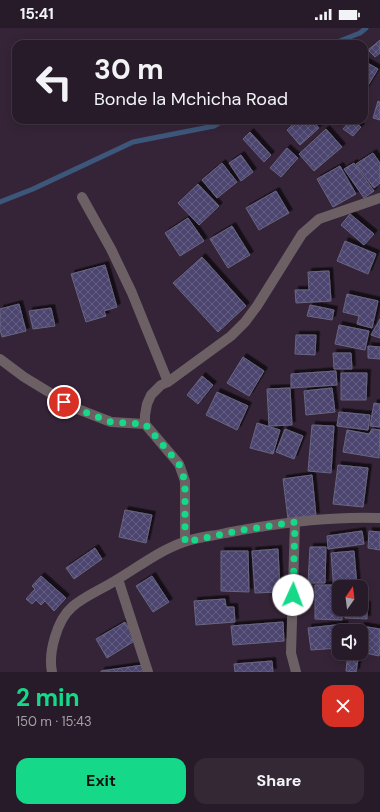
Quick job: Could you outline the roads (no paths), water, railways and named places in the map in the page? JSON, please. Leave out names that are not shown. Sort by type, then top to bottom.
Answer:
[{"type":"street","points":[[82,197],[111,249],[132,293],[168,382]]},
{"type":"street","points":[[185,542],[185,481],[179,464],[145,424],[147,404],[151,395],[161,385],[168,382],[231,336],[245,322],[257,306],[302,234],[319,219],[380,198]]},
{"type":"street","points":[[0,359],[24,377],[74,408],[111,422],[145,424]]},
{"type":"street","points":[[52,672],[51,666],[53,645],[60,624],[71,608],[154,556],[185,542],[243,530],[295,522],[361,517],[380,518]]},
{"type":"street","points":[[295,522],[291,653],[296,672]]},
{"type":"street","points":[[118,579],[148,672]]},
{"type":"waterway","points":[[342,40],[360,33],[366,28]]},
{"type":"waterway","points":[[0,202],[33,189],[133,142],[214,126],[217,124]]}]
